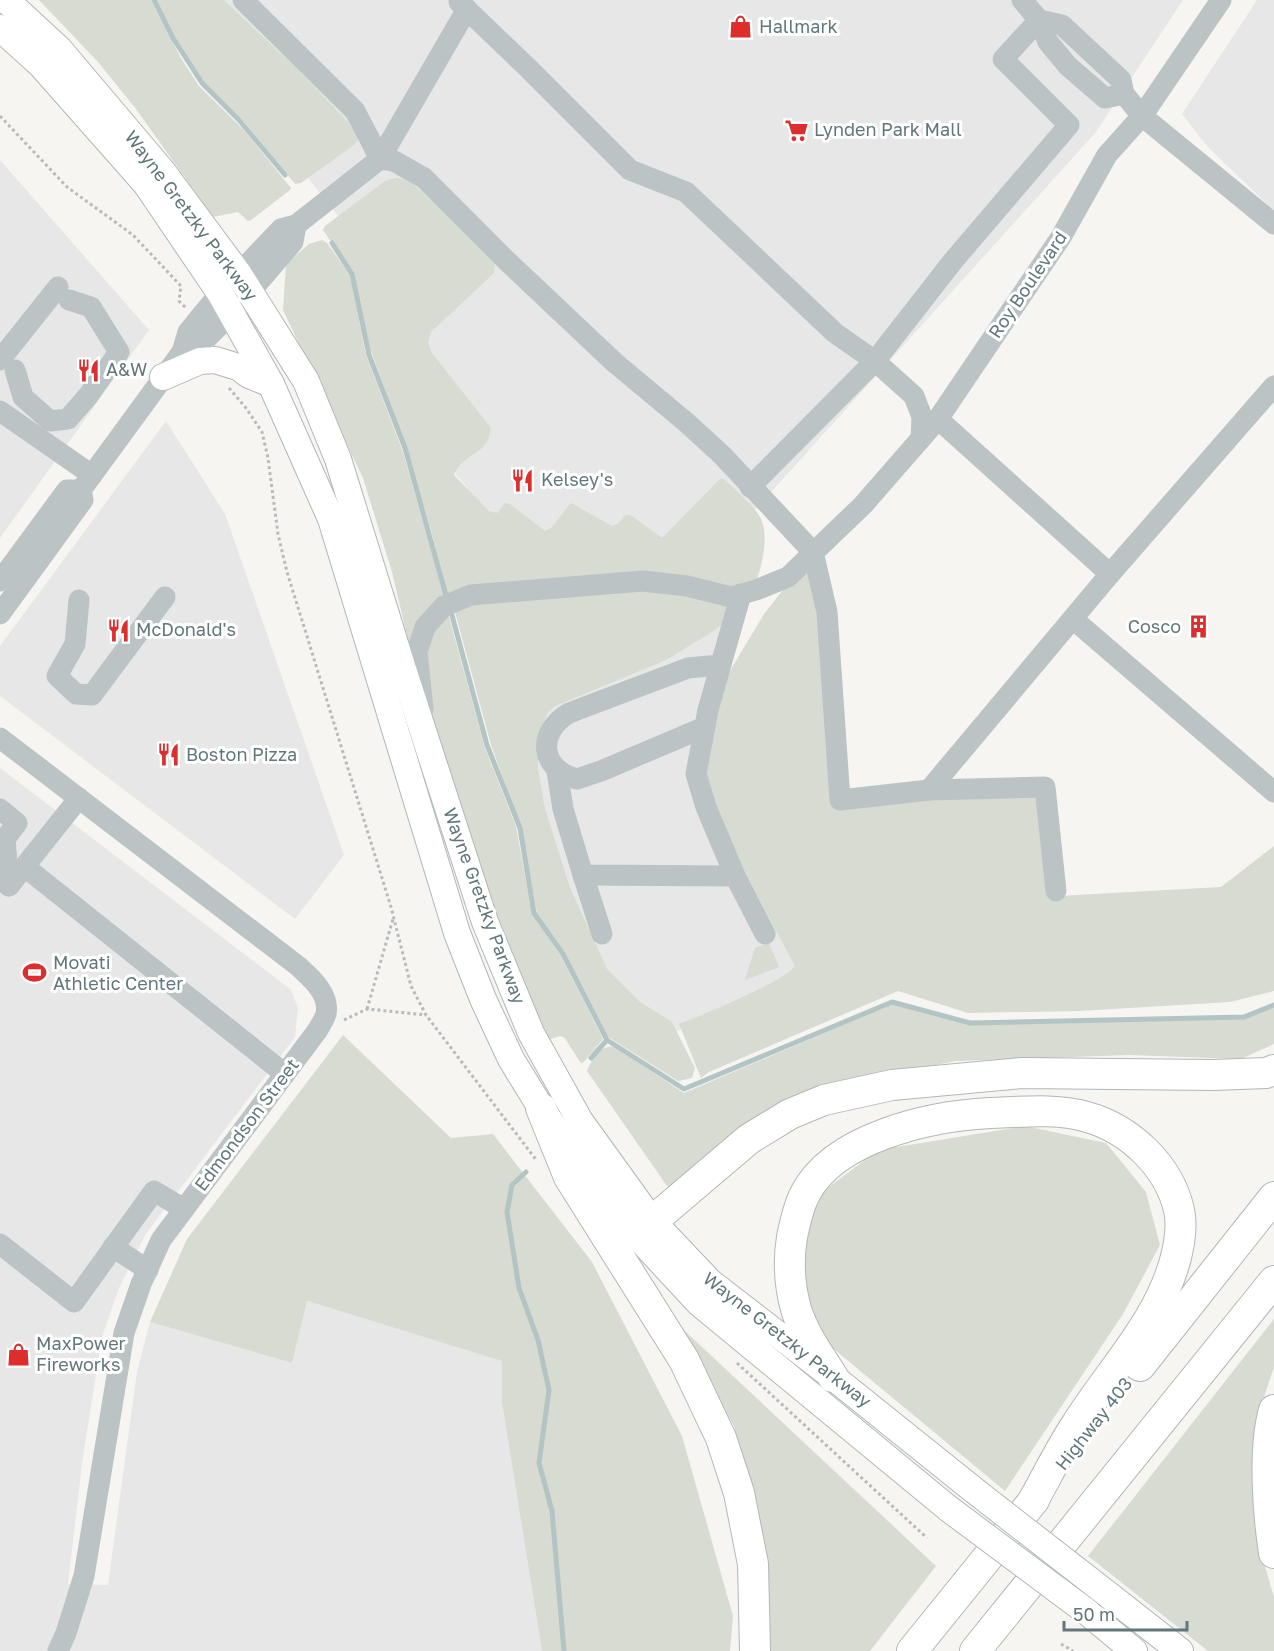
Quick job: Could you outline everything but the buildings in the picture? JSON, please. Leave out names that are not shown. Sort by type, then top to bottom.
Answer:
[{"type":"highway","points":[[644,1228],[749,1138],[790,1114],[824,1100],[892,1085],[1022,1072],[1213,1075],[1266,1073],[1274,1070]]},
{"type":"highway","points":[[541,1108],[569,1177],[684,1360],[721,1438],[739,1493],[753,1564],[755,1651]]},
{"type":"highway","points":[[834,1377],[811,1342],[796,1310],[788,1260],[794,1226],[805,1194],[817,1177],[834,1160],[863,1143],[904,1128],[936,1119],[973,1114],[1025,1112],[1086,1117],[1132,1138],[1162,1172],[1180,1211],[1178,1252],[1167,1285],[1147,1323],[1076,1425],[1033,1501]]},
{"type":"highway","name":"Highway 403","points":[[912,1651],[1274,1197]]},
{"type":"highway","points":[[975,1651],[1274,1281]]},
{"type":"highway","points":[[1274,1410],[1268,1468],[1270,1531],[1274,1553]]},
{"type":"main road","name":"Wayne Gretzky Parkway","points":[[6,0],[59,49],[163,172],[244,283],[306,381],[338,459],[485,922],[531,1033],[644,1228],[699,1303],[950,1509],[1087,1612],[1134,1651]]},
{"type":"main road","name":"Wayne Gretzky Parkway","points":[[0,28],[40,64],[146,184],[226,303],[271,384],[331,519],[457,933],[483,999],[511,1059],[572,1153],[644,1228],[1180,1651]]},
{"type":"main road","points":[[163,377],[200,361],[216,360],[238,367],[249,375],[271,384]]},
{"type":"street","points":[[243,0],[355,111],[380,159]]},
{"type":"street","points":[[1022,0],[1039,20],[1048,42],[1068,66],[1105,98],[1124,94],[1142,116],[1274,224]]},
{"type":"street","name":"Roy Boulevard","points":[[741,594],[788,576],[863,505],[938,419],[1061,237],[1107,155],[1142,116],[1221,0]]},
{"type":"street","points":[[0,614],[83,500],[86,482],[182,352],[188,332],[226,303],[244,283],[293,242],[296,225],[380,159],[462,5],[630,170],[686,192],[835,333],[875,361],[914,396],[922,417],[921,438]]},
{"type":"street","points":[[750,487],[875,361],[953,261],[1070,125],[1003,59],[1039,20]]},
{"type":"street","points":[[380,159],[394,161],[424,178],[614,363],[722,455],[813,552],[826,612],[840,800],[929,790],[1046,788],[1056,891]]},
{"type":"street","points":[[63,294],[91,307],[118,352],[88,396],[68,419],[50,421],[22,397],[7,365],[63,294]]},
{"type":"street","points":[[929,790],[1110,574],[1274,386]]},
{"type":"street","points":[[914,396],[939,398],[959,388]]},
{"type":"street","points":[[0,411],[86,482]]},
{"type":"street","points":[[938,419],[1110,574]]},
{"type":"street","points":[[0,581],[67,490],[86,482]]},
{"type":"street","points":[[426,741],[417,652],[425,627],[444,606],[471,595],[643,581],[687,586],[731,597],[741,594]]},
{"type":"street","points":[[741,594],[720,665],[696,774],[706,807],[735,876],[765,934]]},
{"type":"street","points":[[79,600],[75,644],[57,676],[76,694],[92,695],[165,597]]},
{"type":"street","points":[[1073,619],[1274,792]]},
{"type":"street","points":[[602,934],[562,809],[557,771],[550,760],[546,745],[547,735],[559,719],[569,713],[688,668],[720,665]]},
{"type":"street","points":[[557,771],[577,779],[585,777],[705,727]]},
{"type":"street","name":"Edmondson Street","points":[[0,738],[306,974],[324,997],[326,1014],[317,1032],[161,1240],[148,1270],[124,1333],[84,1576],[66,1633],[57,1651]]},
{"type":"street","points":[[0,809],[18,823],[4,839],[9,886],[79,798]]},
{"type":"street","points":[[25,867],[285,1074]]},
{"type":"street","points":[[583,875],[735,876]]},
{"type":"street","points":[[0,1244],[74,1302],[154,1191],[184,1209]]},
{"type":"street","points":[[113,1247],[148,1270]]},
{"type":"path","points":[[367,1009],[374,978],[394,917]]},
{"type":"path","points":[[317,1032],[367,1009],[426,1014]]},
{"type":"path","points":[[1061,1644],[1073,1651]]},
{"type":"shaded area","points":[[39,0],[151,0],[181,58],[199,86],[243,129],[291,188],[290,190],[251,220],[248,221],[238,212],[213,217],[136,109],[98,62]]},
{"type":"shaded area","points":[[156,0],[224,0],[296,68],[348,122],[358,140],[301,183],[295,184],[246,124],[203,81],[175,37]]},
{"type":"shaded area","name":"Lynden Park Mall","points":[[167,0],[1183,0],[1096,132],[737,530],[516,549],[456,474],[420,319]]},
{"type":"shaded area","points":[[1257,0],[1274,0],[1274,211],[1207,146],[1182,114]]},
{"type":"shaded area","points":[[0,160],[149,330],[0,538]]},
{"type":"shaded area","points":[[395,178],[408,179],[495,260],[494,273],[431,332],[428,342],[432,353],[491,428],[486,443],[461,464],[454,475],[489,511],[497,513],[505,503],[510,504],[545,531],[551,528],[571,503],[612,526],[618,524],[625,515],[630,515],[661,537],[720,479],[724,479],[753,507],[763,525],[764,550],[756,583],[711,590],[447,594],[432,534],[401,433],[368,343],[353,274],[323,230],[325,226],[385,181]]},
{"type":"shaded area","points":[[322,240],[327,243],[350,275],[366,355],[403,452],[445,599],[409,644],[392,572],[363,478],[283,310],[286,264],[309,244]]},
{"type":"shaded area","points":[[166,421],[225,514],[344,855],[295,919],[0,696],[0,646]]},
{"type":"shaded area","points":[[812,557],[838,799],[1041,792],[1058,896],[1221,887],[1274,846],[1274,991],[1230,1002],[1079,1011],[968,1013],[898,991],[709,1072],[701,1078],[679,1024],[760,989],[788,973],[795,966],[743,870],[705,780],[722,684],[764,614]]},
{"type":"shaded area","points":[[617,585],[729,599],[722,625],[666,660],[555,706],[548,712],[539,733],[538,768],[544,805],[570,888],[607,969],[640,1002],[672,1022],[695,1068],[692,1078],[678,1081],[608,1037],[566,955],[537,913],[521,828],[491,745],[455,612],[460,602]]},
{"type":"shaded area","points":[[448,613],[485,748],[516,826],[532,913],[561,956],[603,1039],[583,1063],[580,1062],[564,1037],[547,1040],[493,918],[430,713],[422,654],[429,631]]},
{"type":"shaded area","points":[[721,619],[714,780],[806,977],[642,1046],[585,936],[510,724]]},
{"type":"shaded area","points":[[0,768],[290,989],[298,1007],[295,1037],[145,1235],[119,1288],[102,1337],[82,1463],[68,1584],[108,1585],[137,1372],[150,1322],[292,1363],[306,1301],[503,1361],[502,1403],[542,1651],[0,1651]]},
{"type":"shaded area","points":[[769,943],[779,967],[745,980],[755,948]]},
{"type":"shaded area","points":[[892,1004],[968,1025],[1243,1018],[1274,1006],[1274,1044],[1241,1059],[1129,1055],[956,1061],[833,1085],[681,1186],[667,1186],[587,1071],[601,1050],[610,1046],[615,1047],[684,1093]]},
{"type":"shaded area","points":[[343,1035],[451,1138],[493,1134],[592,1262],[682,1436],[733,1616],[730,1651],[542,1651],[502,1403],[502,1361],[307,1301],[292,1363],[150,1322],[187,1239]]},
{"type":"shaded area","points":[[1025,1126],[1106,1143],[1146,1192],[1160,1245],[1123,1314],[1005,1491],[829,1345],[806,1306],[802,1235],[825,1190],[878,1150]]},
{"type":"shaded area","points":[[671,1318],[936,1566],[870,1651],[765,1651],[755,1534],[734,1426]]},
{"type":"shaded area","points":[[1274,1319],[1274,1367],[1260,1409],[1258,1543],[1274,1597],[1274,1651],[1208,1651],[1088,1556]]},
{"type":"waterway","points":[[154,0],[173,38],[202,83],[239,120],[285,175]]},
{"type":"waterway","points":[[332,243],[352,274],[369,355],[405,448],[447,599]]},
{"type":"waterway","points":[[450,608],[487,745],[520,828],[534,913],[563,954],[607,1040],[684,1089],[892,1002],[970,1023],[1244,1017],[1274,1005]]},
{"type":"waterway","points":[[591,1058],[607,1040]]},
{"type":"waterway","points":[[526,1172],[512,1185],[507,1212],[519,1288],[538,1340],[549,1390],[539,1463],[552,1511],[564,1651]]},
{"type":"place","name":"Hallmark","points":[[741,27]]},
{"type":"place","name":"Lynden Park Mall","points":[[796,130]]},
{"type":"place","name":"A&W","points":[[88,370]]},
{"type":"place","name":"Kelsey's","points":[[523,480]]},
{"type":"place","name":"Cosco","points":[[1199,627]]},
{"type":"place","name":"McDonald's","points":[[118,630]]},
{"type":"place","name":"Boston Pizza","points":[[168,755]]},
{"type":"place","name":"Movati Athletic Center","points":[[35,973]]},
{"type":"place","name":"MaxPower Fireworks","points":[[18,1354]]}]
